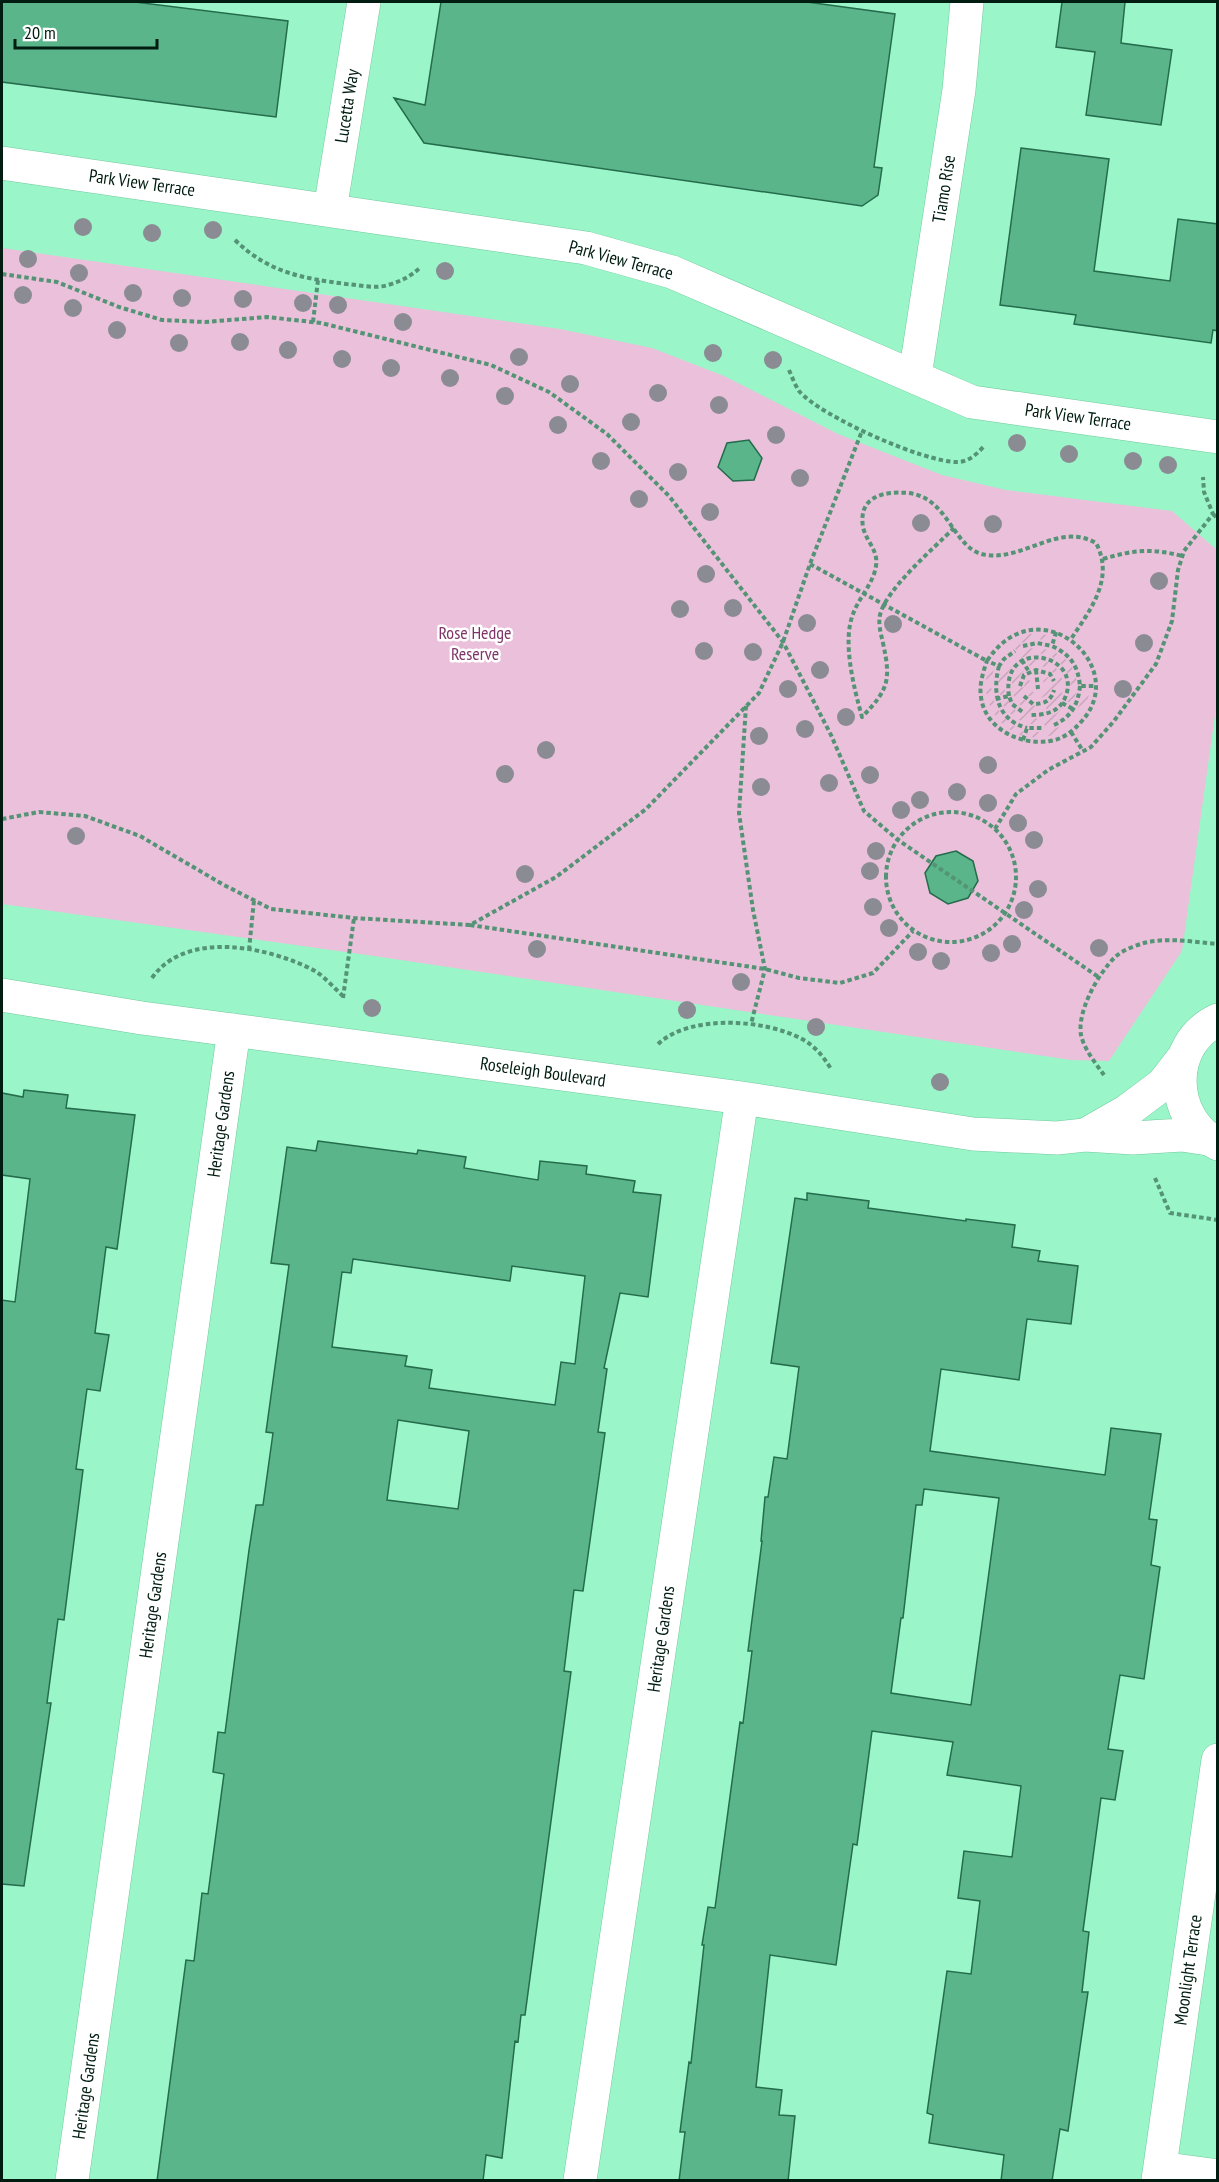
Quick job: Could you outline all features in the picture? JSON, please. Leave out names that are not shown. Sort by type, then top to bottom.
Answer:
[{"type":"street","name":"Lucetta Way","points":[[330,210],[364,2]]},
{"type":"street","name":"Tiamo Rise","points":[[915,376],[959,90],[957,3]]},
{"type":"street","name":"Park View Terrace","points":[[2,164],[586,248],[672,272],[972,402],[1212,436]]},
{"type":"street","points":[[1213,1142],[1192,1122],[1182,1102],[1179,1079],[1218,994]]},
{"type":"street","name":"Roseleigh Boulevard","points":[[2,995],[142,1018],[742,1098],[973,1134],[1057,1138],[1085,1135],[1141,1138],[1182,1135],[1213,1142]]},
{"type":"street","name":"Heritage Gardens","points":[[72,2181],[234,1030]]},
{"type":"street","name":"Roseleigh Boulevard","points":[[1085,1135],[1127,1111],[1163,1084],[1199,1038]]},
{"type":"street","name":"Heritage Gardens","points":[[580,2181],[742,1098]]},
{"type":"street","name":"Moonlight Terrace","points":[[1159,2174],[1218,1760]]},
{"type":"street","points":[[1159,2174],[1218,2176]]},
{"type":"path","points":[[234,196],[230,226],[233,238],[244,249],[288,275],[318,280],[370,287],[386,286],[408,278],[420,267],[429,252],[436,226]]},
{"type":"path","points":[[2,274],[57,282],[119,307],[162,320],[205,322],[267,317],[313,322],[491,365],[549,392],[607,434],[669,496],[783,642],[831,735],[864,811],[898,840],[1100,978]]},
{"type":"path","points":[[313,322],[318,280]]},
{"type":"path","points":[[786,321],[786,364],[798,390],[819,408],[862,431],[935,459],[960,462],[976,455],[990,440],[1002,407]]},
{"type":"path","points":[[470,925],[556,877],[646,810],[759,693],[783,642],[810,564],[862,431]]},
{"type":"path","points":[[1212,436],[1202,477],[1204,492],[1213,514],[1218,519]]},
{"type":"path","points":[[954,528],[896,587],[884,604],[879,623],[888,674],[884,691],[862,717],[848,641],[849,625],[853,611],[875,572],[877,560],[876,551],[864,529],[863,518],[867,503],[886,492],[918,494],[939,508],[973,550],[983,555],[1009,554],[1055,538],[1080,536],[1096,543],[1103,559],[1103,581],[1095,603],[1071,639]]},
{"type":"path","points":[[995,829],[1016,794],[1048,770],[1091,747],[1114,721],[1156,664],[1172,621],[1182,556],[1213,514]]},
{"type":"path","points":[[1103,559],[1124,553],[1149,550],[1162,550],[1182,556]]},
{"type":"path","points":[[810,564],[999,666]]},
{"type":"path","points":[[1037,629],[1056,632],[1071,639],[1083,651],[1091,665],[1095,686],[1090,709],[1083,720],[1062,738],[1050,741],[1023,740],[1000,730],[985,710],[981,698],[981,686],[987,661],[995,647],[1022,632],[1037,629]]},
{"type":"path","points":[[1052,646],[1056,632]]},
{"type":"path","points":[[1023,646],[1037,644],[1052,646],[1072,660],[1079,675],[1079,697],[1073,709],[1062,721],[1053,725]]},
{"type":"path","points":[[1015,651],[999,666],[995,686],[996,699],[1002,712],[1011,721],[1027,728],[1042,728]]},
{"type":"path","points":[[1024,712],[1017,709],[1009,696],[1007,680],[1011,671],[1022,660],[1031,657],[1051,659],[1064,672],[1067,690],[1062,703],[1054,711],[1043,715],[1031,715]]},
{"type":"path","points":[[1022,660],[1029,672]]},
{"type":"path","points":[[1036,670],[1038,689]]},
{"type":"path","points":[[1020,686],[1024,675],[1036,670],[1050,674],[1053,681]]},
{"type":"path","points":[[1080,686],[1095,686]]},
{"type":"path","points":[[1024,696],[1033,704],[1041,704],[1050,698],[1054,690]]},
{"type":"path","points":[[996,699],[1009,696]]},
{"type":"path","points":[[1062,703],[1073,709]]},
{"type":"path","points":[[1041,704],[1043,715]]},
{"type":"path","points":[[746,705],[739,813],[753,910],[765,969],[751,1024]]},
{"type":"path","points":[[1023,740],[1027,728]]},
{"type":"path","points":[[1071,732],[1083,752]]},
{"type":"path","points":[[2,819],[39,812],[85,816],[140,836],[224,885],[271,909],[354,918],[470,925],[765,969],[799,978],[840,983],[873,973],[913,931]]},
{"type":"path","points":[[955,812],[976,817],[995,829],[1007,843],[1015,860],[1017,879],[1014,897],[1006,914],[992,929],[973,939],[952,943],[932,940],[913,931],[898,916],[889,898],[886,878],[889,858],[898,840],[913,824],[933,814],[955,812]]},
{"type":"path","points":[[249,950],[254,900]]},
{"type":"path","points":[[336,1044],[354,918]]},
{"type":"path","points":[[1127,1111],[1095,1063],[1081,1035],[1083,1006],[1115,957],[1130,948],[1147,942],[1218,944]]},
{"type":"path","points":[[142,1018],[152,979],[160,966],[183,952],[218,947],[260,951],[288,960],[318,972],[343,996]]},
{"type":"path","points":[[638,1084],[650,1052],[663,1039],[685,1029],[711,1023],[751,1024],[780,1030],[802,1038],[819,1050],[834,1074],[836,1112]]},
{"type":"green space","name":"Rose Hedge Reserve","points":[[2,248],[560,329],[652,348],[724,376],[838,434],[942,475],[1006,490],[1172,511],[1217,550],[1217,701],[1182,951],[1109,1061],[1071,1060],[367,955],[2,904]]},
{"type":"green space","points":[[1029,634],[1052,635],[1050,641],[1038,639],[1020,643],[1022,650],[1035,648],[1058,654],[1067,660],[1073,669],[1076,692],[1072,705],[1067,701],[1071,688],[1068,674],[1060,663],[1050,656],[1039,654],[1028,655],[1018,660],[1010,669],[1005,694],[1000,695],[1001,671],[1017,652],[1014,646],[997,662],[993,659],[1012,640]]},
{"type":"green space","points":[[1036,660],[1054,666],[1060,673],[1063,689],[1055,705],[1047,711],[1045,704],[1054,697],[1058,688],[1051,689],[1039,698],[1025,693],[1020,694],[1028,705],[1038,706],[1040,713],[1031,713],[1029,718],[1048,717],[1064,707],[1069,710],[1063,717],[1050,724],[1050,730],[1069,720],[1077,710],[1084,690],[1089,690],[1083,711],[1070,727],[1051,735],[1029,737],[1030,732],[1044,732],[1045,725],[1019,720],[1001,701],[1007,699],[1012,708],[1024,716],[1026,709],[1016,700],[1012,689],[1013,677],[1021,666],[1024,670],[1017,680],[1018,689],[1024,687],[1027,678],[1031,682],[1030,690],[1035,693],[1044,691],[1046,688],[1043,681],[1048,677],[1050,683],[1057,683],[1048,668],[1030,667],[1028,662]]},
{"type":"green space","points":[[989,666],[994,669],[991,688],[996,706],[1007,720],[1023,731],[1022,736],[1003,724],[991,708],[986,688]]},
{"type":"building","points":[[2,2],[135,2],[288,21],[276,117],[2,82]]},
{"type":"building","points":[[441,2],[807,2],[895,14],[874,167],[882,168],[878,195],[862,206],[424,143],[394,98],[425,105]]},
{"type":"building","points":[[1062,2],[1125,2],[1121,43],[1172,50],[1161,125],[1086,115],[1095,52],[1056,47]]},
{"type":"building","points":[[1021,148],[1109,159],[1094,271],[1170,281],[1178,219],[1218,224],[1218,331],[1213,330],[1211,343],[1074,324],[1076,315],[1000,305]]},
{"type":"building","points":[[749,440],[762,458],[754,480],[733,481],[718,467],[727,443]]},
{"type":"building","points":[[956,851],[973,861],[978,881],[968,898],[948,904],[930,893],[925,873],[936,856]]},
{"type":"building","points":[[24,1090],[68,1095],[66,1108],[135,1115],[117,1249],[106,1247],[95,1333],[109,1335],[100,1391],[87,1389],[76,1469],[83,1470],[64,1620],[58,1619],[47,1703],[51,1703],[24,1886],[2,1884],[2,1300],[15,1302],[30,1179],[2,1175],[2,1093],[23,1097]]},
{"type":"building","points":[[318,1141],[417,1154],[418,1150],[466,1157],[464,1168],[538,1180],[540,1161],[587,1166],[586,1174],[635,1181],[633,1192],[661,1195],[648,1297],[620,1293],[604,1368],[607,1369],[598,1432],[605,1433],[583,1591],[574,1590],[564,1671],[571,1672],[525,2015],[521,2015],[518,2042],[515,2041],[502,2158],[486,2155],[483,2181],[157,2181],[186,1960],[194,1961],[202,1893],[208,1894],[224,1774],[213,1772],[218,1732],[225,1733],[256,1505],[263,1505],[273,1433],[266,1432],[289,1265],[271,1263],[287,1147],[316,1151]],"holes":[[[353,1259],[510,1281],[512,1266],[585,1276],[575,1364],[561,1362],[555,1405],[429,1388],[432,1370],[405,1366],[407,1356],[332,1347],[342,1272],[351,1273]],[[398,1420],[469,1431],[458,1509],[387,1500]]]},
{"type":"building","points":[[807,1193],[869,1201],[868,1208],[1015,1225],[1012,1247],[1040,1251],[1038,1261],[1078,1266],[1071,1324],[1027,1319],[1019,1380],[941,1369],[930,1451],[1105,1475],[1111,1428],[1161,1434],[1149,1519],[1157,1520],[1151,1565],[1160,1567],[1144,1679],[1120,1675],[1108,1749],[1123,1751],[1115,1800],[1101,1798],[1083,1931],[1089,1932],[1082,1992],[1088,1992],[1068,2131],[1060,2129],[1052,2181],[1001,2181],[1004,2155],[929,2143],[933,2115],[927,2113],[947,1971],[971,1974],[980,1901],[958,1898],[964,1851],[1012,1857],[1021,1786],[947,1775],[953,1742],[872,1731],[857,1845],[853,1844],[836,1965],[770,1955],[756,2087],[782,2090],[779,2115],[795,2116],[788,2181],[679,2181],[685,2132],[680,2132],[689,2062],[691,2063],[704,1945],[702,1945],[708,1907],[715,1908],[740,1722],[743,1723],[752,1651],[748,1651],[762,1541],[765,1497],[768,1497],[774,1457],[787,1459],[799,1367],[771,1363],[795,1198],[807,1200]],"holes":[[[924,1489],[999,1498],[971,1705],[891,1693],[901,1618],[903,1618],[916,1505],[922,1505]]]}]
